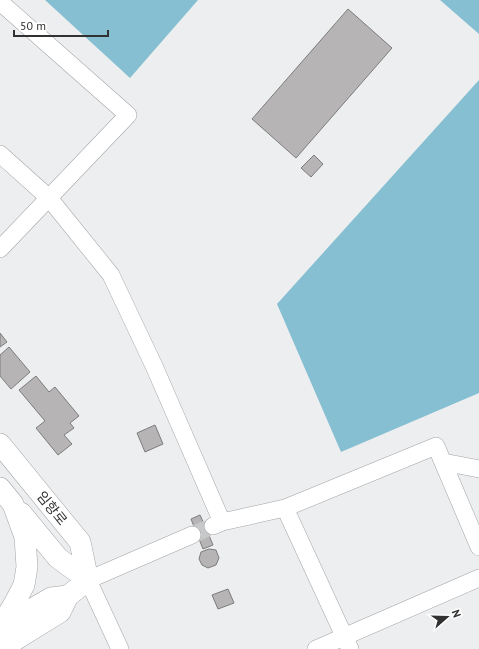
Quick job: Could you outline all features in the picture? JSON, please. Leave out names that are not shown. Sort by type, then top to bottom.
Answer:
[{"type":"main road","name":"임항로","points":[[0,444],[80,542],[88,580]]},
{"type":"main road","name":"임항로","points":[[6,496],[58,558],[88,580]]},
{"type":"main road","name":"임항로","points":[[0,628],[24,585],[27,567],[25,537],[6,496]]},
{"type":"main road","name":"임항로","points":[[0,647],[10,643],[60,612],[68,596],[88,580]]},
{"type":"main road","name":"임항로","points":[[0,628],[51,598],[68,596]]},
{"type":"street","points":[[0,2],[128,115],[0,249]]},
{"type":"street","points":[[0,154],[49,198],[111,275],[154,366],[217,524],[285,508],[436,446],[479,547]]},
{"type":"street","points":[[443,462],[479,469]]},
{"type":"street","points":[[285,508],[347,643]]},
{"type":"street","points":[[120,649],[88,580],[192,535]]},
{"type":"street","points":[[316,649],[347,643],[479,578]]},
{"type":"water","points":[[45,0],[198,0],[130,78]]},
{"type":"water","points":[[440,0],[479,0],[479,34]]},
{"type":"water","points":[[479,80],[479,393],[341,452],[277,304]]},
{"type":"building","points":[[348,9],[392,48],[296,158],[252,119]]},
{"type":"building","points":[[314,155],[323,164],[311,177],[301,168]]},
{"type":"building","points":[[0,333],[7,342],[0,347]]},
{"type":"building","points":[[9,347],[30,372],[11,389],[0,376],[0,355]]},
{"type":"building","points":[[36,376],[49,392],[55,387],[79,416],[70,423],[74,428],[64,435],[72,444],[58,455],[36,428],[45,421],[19,390]]},
{"type":"building","points":[[155,425],[163,444],[145,452],[137,433]]},
{"type":"building","points":[[200,515],[205,526],[213,531],[208,533],[213,545],[203,549],[191,519]]},
{"type":"building","points":[[209,549],[216,550],[219,558],[216,565],[208,568],[202,565],[199,559],[201,552]]},
{"type":"building","points":[[228,589],[234,603],[218,609],[212,595]]},
{"type":"tunnel","points":[[192,535],[213,526]]}]
